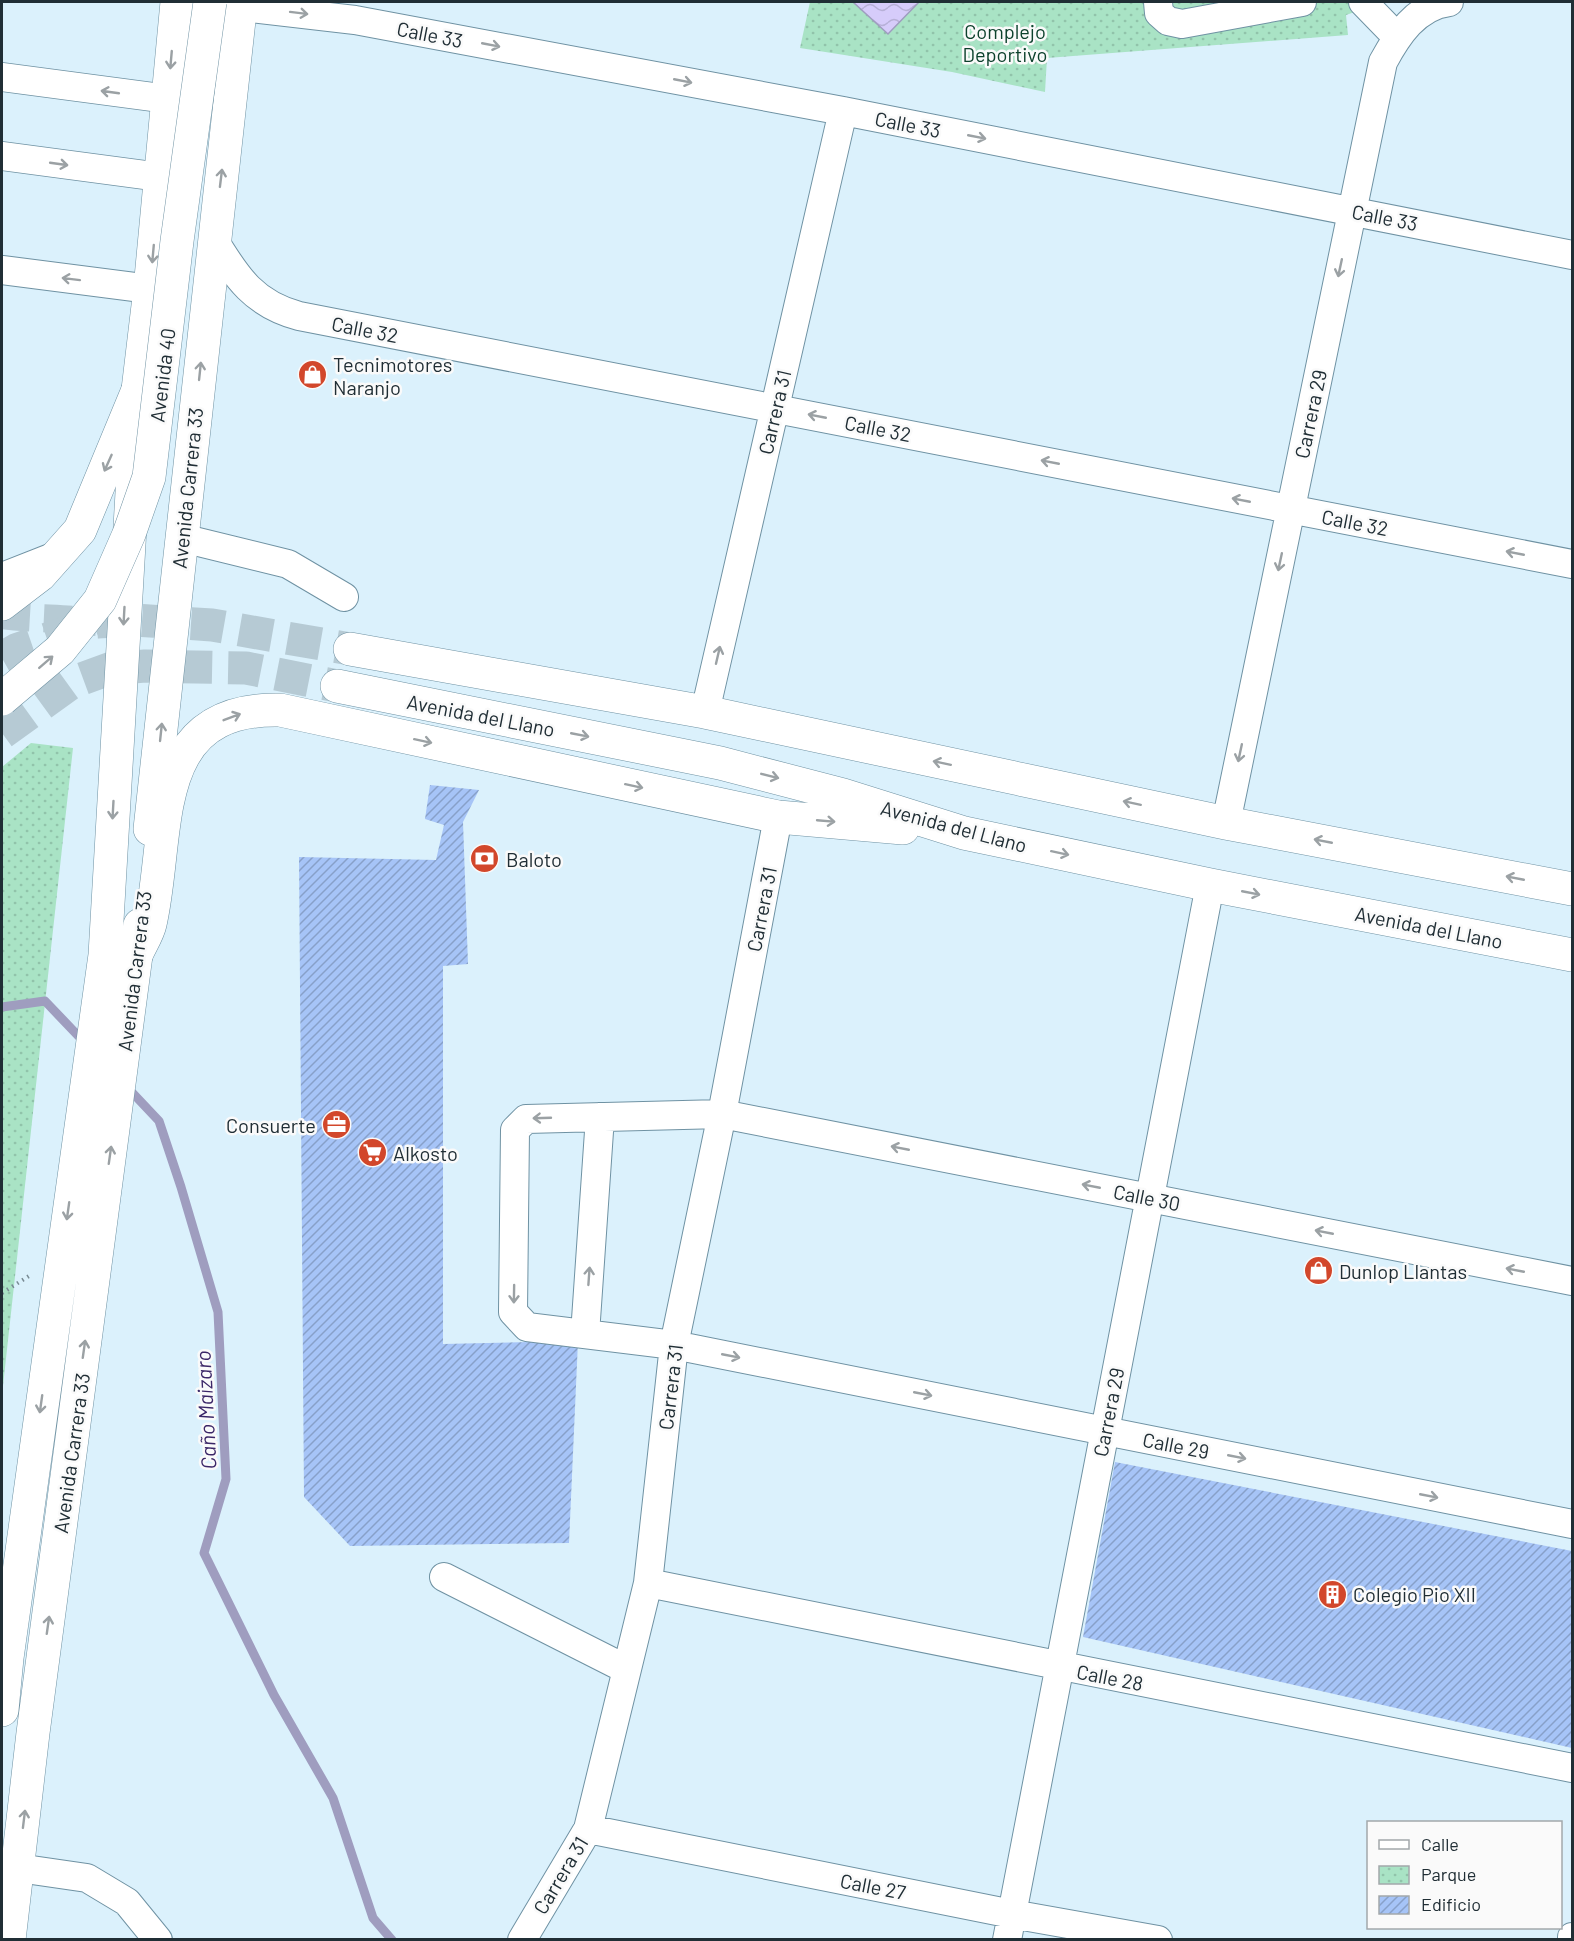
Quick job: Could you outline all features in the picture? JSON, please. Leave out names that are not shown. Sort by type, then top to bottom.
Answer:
[{"type":"main road","name":"Avenida Carrera 33","points":[[2,1710],[4,1660],[105,955],[138,390],[150,289],[177,2]]},
{"type":"main road","name":"Avenida Carrera 33","points":[[9,1940],[35,1722],[137,953],[214,240],[230,3]]},
{"type":"main road","name":"Avenida 40","points":[[2,699],[60,650],[100,600],[129,534],[149,477],[177,241],[230,3]]},
{"type":"main road","points":[[2,604],[40,574],[80,530],[138,390]]},
{"type":"main road","name":"Avenida del Llano","points":[[350,650],[705,712],[1226,823],[1572,889]]},
{"type":"main road","name":"Avenida del Llano","points":[[337,686],[720,763],[843,795],[964,833],[1210,885],[1572,954]]},
{"type":"main road","points":[[137,953],[150,926],[169,793],[179,761],[189,747],[207,730],[230,717],[246,712],[280,710],[778,817],[964,833]]},
{"type":"street","points":[[1158,2],[1158,13],[1168,21],[1182,24],[1302,2]]},
{"type":"street","points":[[1364,2],[1396,37]]},
{"type":"street","name":"Carrera 29","points":[[1226,823],[1383,62],[1396,37],[1417,16],[1442,3],[1449,2]]},
{"type":"street","name":"Calle 33","points":[[230,3],[355,20],[843,111],[1572,255]]},
{"type":"street","points":[[2,77],[168,99]]},
{"type":"street","name":"Carrera 31","points":[[705,712],[843,111]]},
{"type":"street","points":[[2,156],[160,177]]},
{"type":"street","name":"Calle 32","points":[[214,240],[235,275],[262,300],[286,313],[1572,564]]},
{"type":"street","points":[[2,270],[150,289]]},
{"type":"street","points":[[182,538],[288,564],[344,597]]},
{"type":"street","points":[[2,577],[61,553]]},
{"type":"street","name":"Carrera 31","points":[[522,1940],[588,1829],[648,1583],[674,1345],[722,1114],[778,817]]},
{"type":"street","name":"Carrera 29","points":[[1009,1927],[1210,885]]},
{"type":"street","name":"Calle 30","points":[[600,1117],[722,1114],[1572,1281]]},
{"type":"street","points":[[585,1334],[600,1117]]},
{"type":"street","name":"Calle 29","points":[[600,1117],[526,1119],[515,1130],[513,1312],[527,1327],[674,1345],[1572,1524]]},
{"type":"street","points":[[444,1577],[626,1669]]},
{"type":"street","name":"Calle 28","points":[[648,1583],[1572,1768]]},
{"type":"street","name":"Calle 27","points":[[588,1829],[1009,1927],[1158,1940]]},
{"type":"street","points":[[18,1868],[87,1878],[127,1902],[158,1940]]},
{"type":"green space","name":"Complejo Deportivo","points":[[810,2],[1384,2],[1346,15],[1348,35],[1047,58],[1045,92],[952,72],[800,48]]},
{"type":"green space","points":[[31,743],[73,748],[2,1395],[2,767]]},
{"type":"water","points":[[853,2],[919,2],[888,34]]},
{"type":"building","name":"Alkosto","points":[[430,785],[479,790],[463,822],[468,964],[443,966],[443,1344],[578,1341],[569,1543],[350,1546],[304,1497],[299,857],[436,860],[444,825],[425,819]]},
{"type":"building","name":"Colegio Pio XII","points":[[1115,1462],[1572,1551],[1572,1748],[1083,1637]]},
{"type":"waterway","name":"Caño Maizaro","points":[[2,1007],[45,1001],[85,1043]]},
{"type":"waterway","name":"Caño Maizaro","points":[[126,1086],[159,1121],[218,1312],[226,1479],[204,1553],[274,1695],[333,1798],[373,1918],[392,1940]]},
{"type":"tunnel","points":[[2,615],[97,622]]},
{"type":"tunnel","points":[[2,658],[18,649],[97,622],[135,620],[212,625],[350,649]]},
{"type":"tunnel","points":[[2,733],[71,683],[109,669],[145,666],[246,668],[337,686]]},
{"type":"place","name":"Tecnimotores Naranjo","points":[[312,375]]},
{"type":"place","name":"Baloto","points":[[485,859]]},
{"type":"place","name":"Consuerte","points":[[337,1125]]},
{"type":"place","name":"Alkosto","points":[[372,1153]]},
{"type":"place","name":"Dunlop Llantas","points":[[1318,1271]]},
{"type":"place","name":"Colegio Pio XII","points":[[1332,1594]]}]
